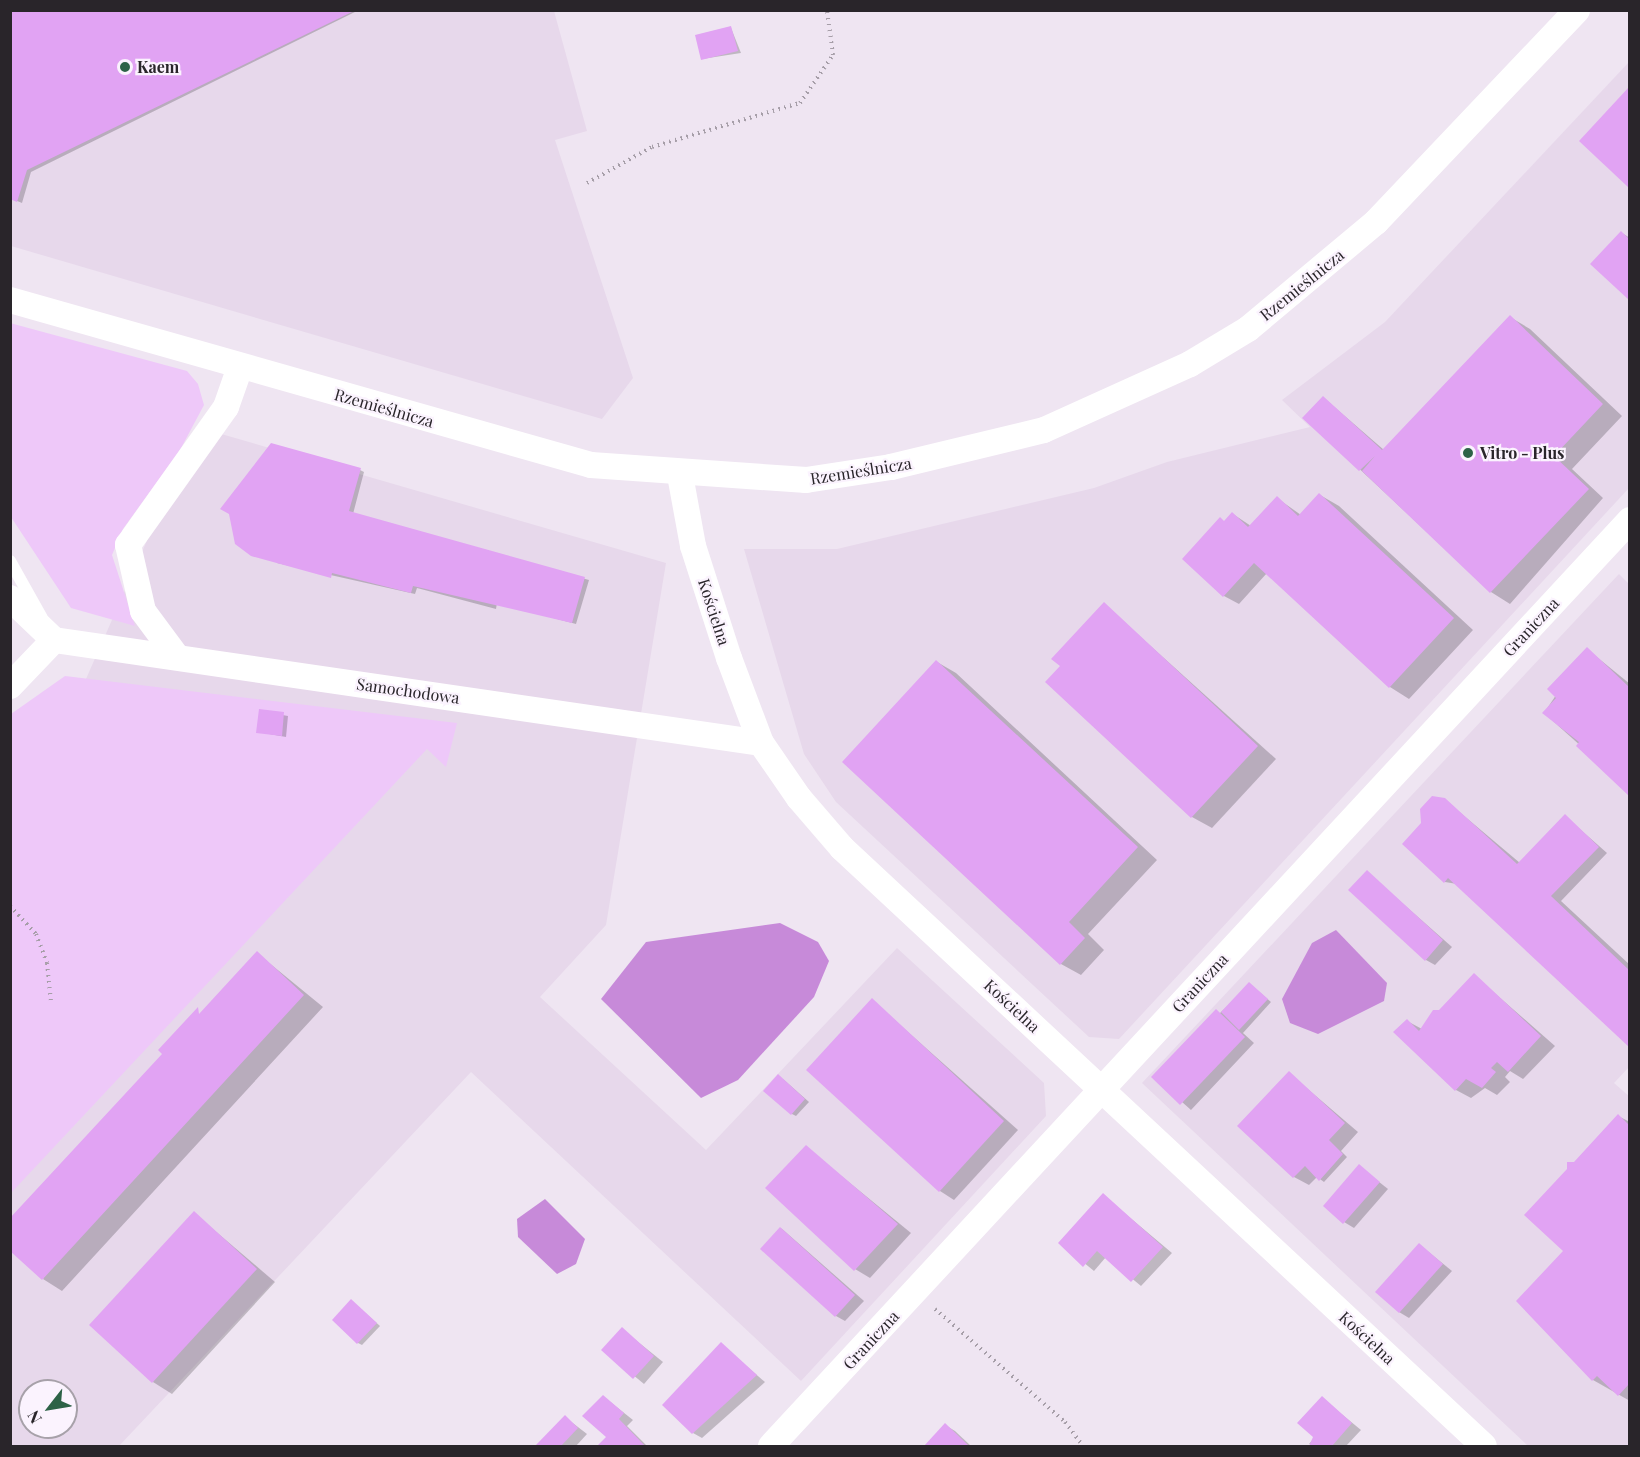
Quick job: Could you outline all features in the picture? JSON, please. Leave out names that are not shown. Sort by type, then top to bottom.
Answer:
[{"type":"street","name":"Rzemieślnicza","points":[[10,300],[552,457],[680,475],[806,480],[975,450],[1044,430],[1190,364],[1308,284],[1376,222],[1577,10]]},
{"type":"street","points":[[177,657],[143,611],[128,545],[226,407],[240,367]]},
{"type":"street","name":"Kościelna","points":[[680,475],[693,546],[761,743],[842,848],[1484,1446]]},
{"type":"street","name":"Graniczna","points":[[771,1446],[1103,1091],[1629,520]]},
{"type":"street","points":[[10,598],[54,640],[10,686]]},
{"type":"street","name":"Samochodowa","points":[[54,640],[761,743]]},
{"type":"lane","points":[[10,561],[54,640]]},
{"type":"path","points":[[587,183],[652,147],[800,103],[832,55],[827,10]]},
{"type":"path","points":[[10,906],[36,934],[47,963],[51,1002]]},
{"type":"path","points":[[930,1302],[945,1322],[1065,1422],[1083,1446]]},
{"type":"shaded area","points":[[10,11],[554,11],[587,131],[555,140],[633,378],[602,419],[11,246]]},
{"type":"shaded area","points":[[1629,62],[1629,488],[1119,1039],[1089,1037],[836,802],[804,754],[744,549],[837,549],[1094,488],[1167,462],[1310,427],[1282,400],[1385,322]]},
{"type":"shaded area","points":[[10,323],[187,371],[198,384],[204,405],[180,450],[123,529],[112,555],[135,626],[71,608],[11,517]]},
{"type":"shaded area","points":[[197,427],[666,563],[606,925],[540,997],[706,1150],[897,948],[1044,1083],[1046,1116],[801,1381],[471,1072],[119,1446],[11,1446],[10,762],[82,688]]},
{"type":"shaded area","points":[[1619,574],[1629,584],[1630,1066],[1614,1083],[1630,1097],[1629,1446],[1528,1446],[1142,1083]]},
{"type":"shaded area","points":[[65,676],[457,723],[446,767],[427,749],[11,1193],[11,714]]},
{"type":"shaded area","points":[[780,923],[818,942],[829,961],[814,997],[738,1080],[701,1098],[601,999],[646,942]]},
{"type":"shaded area","points":[[1336,930],[1387,983],[1384,1001],[1318,1034],[1290,1023],[1282,999],[1312,943]]},
{"type":"shaded area","points":[[545,1199],[585,1239],[576,1264],[557,1274],[518,1237],[517,1219]]},
{"type":"building","name":"Kaem","points":[[10,10],[356,10],[27,170],[17,202],[10,199]]},
{"type":"building","points":[[731,26],[738,51],[701,60],[695,35]]},
{"type":"building","points":[[1629,87],[1629,188],[1579,141]]},
{"type":"building","points":[[1621,231],[1629,239],[1629,300],[1590,264]]},
{"type":"building","name":"Vitro - Plus","points":[[1510,315],[1603,404],[1554,456],[1589,489],[1490,593],[1362,471],[1375,456],[1359,471],[1302,418],[1323,396],[1382,450]]},
{"type":"building","points":[[271,443],[361,468],[349,511],[585,577],[572,623],[413,586],[411,593],[332,573],[331,578],[251,556],[235,544],[229,514],[220,509]]},
{"type":"building","points":[[1319,493],[1454,618],[1389,688],[1254,563],[1223,597],[1182,559],[1220,517],[1224,521],[1232,512],[1248,527],[1277,496],[1298,516]]},
{"type":"building","points":[[1104,602],[1258,746],[1191,818],[1045,682],[1060,666],[1051,659]]},
{"type":"building","points":[[1587,647],[1629,687],[1629,796],[1576,746],[1579,742],[1542,713],[1556,698],[1547,689]]},
{"type":"building","points":[[936,660],[1138,847],[1069,922],[1085,938],[1060,965],[842,762]]},
{"type":"building","points":[[259,709],[284,712],[282,736],[256,733]]},
{"type":"building","points":[[1432,796],[1445,798],[1517,864],[1565,814],[1599,847],[1551,896],[1629,970],[1629,1047],[1448,878],[1444,883],[1402,844],[1421,823],[1420,809]]},
{"type":"building","points":[[1367,870],[1443,940],[1425,961],[1348,890]]},
{"type":"building","points":[[257,951],[304,995],[42,1280],[10,1251],[10,1218],[162,1054],[158,1050],[198,1007],[199,1014]]},
{"type":"building","points":[[1474,973],[1541,1036],[1508,1072],[1497,1062],[1491,1068],[1496,1072],[1482,1088],[1466,1079],[1455,1091],[1393,1032],[1407,1019],[1419,1031],[1433,1010],[1439,1010]]},
{"type":"building","points":[[1249,982],[1268,999],[1239,1030],[1221,1012]]},
{"type":"building","points":[[872,998],[1004,1121],[939,1192],[806,1070]]},
{"type":"building","points":[[1216,1009],[1245,1037],[1180,1105],[1151,1077]]},
{"type":"building","points":[[1289,1071],[1345,1123],[1329,1140],[1343,1154],[1319,1181],[1305,1166],[1293,1178],[1237,1126]]},
{"type":"building","points":[[778,1074],[805,1099],[791,1115],[763,1091]]},
{"type":"building","points":[[1618,1114],[1629,1125],[1629,1384],[1618,1396],[1597,1376],[1592,1381],[1516,1301],[1563,1251],[1524,1215],[1567,1169],[1567,1162],[1574,1162]]},
{"type":"building","points":[[806,1145],[898,1224],[854,1271],[765,1188]]},
{"type":"building","points":[[1359,1164],[1380,1182],[1343,1224],[1323,1206]]},
{"type":"building","points":[[1103,1193],[1163,1247],[1131,1282],[1097,1251],[1083,1267],[1058,1243]]},
{"type":"building","points":[[194,1211],[257,1269],[152,1383],[89,1325]]},
{"type":"building","points":[[780,1227],[855,1295],[835,1317],[760,1249]]},
{"type":"building","points":[[1419,1243],[1443,1264],[1399,1313],[1375,1292]]},
{"type":"building","points":[[351,1299],[377,1323],[357,1344],[332,1320]]},
{"type":"building","points":[[622,1327],[654,1356],[633,1379],[601,1350]]},
{"type":"building","points":[[721,1342],[757,1375],[692,1434],[662,1405]]},
{"type":"building","points":[[603,1395],[624,1413],[619,1419],[645,1446],[597,1446],[606,1437],[582,1416]]},
{"type":"building","points":[[1322,1396],[1352,1423],[1332,1446],[1309,1446],[1313,1437],[1297,1423]]},
{"type":"building","points":[[565,1415],[578,1428],[561,1446],[535,1446]]},
{"type":"building","points":[[945,1423],[969,1446],[924,1446]]},
{"type":"place","name":"Kaem","points":[[125,67]]},
{"type":"place","name":"Vitro - Plus","points":[[1468,453]]}]
